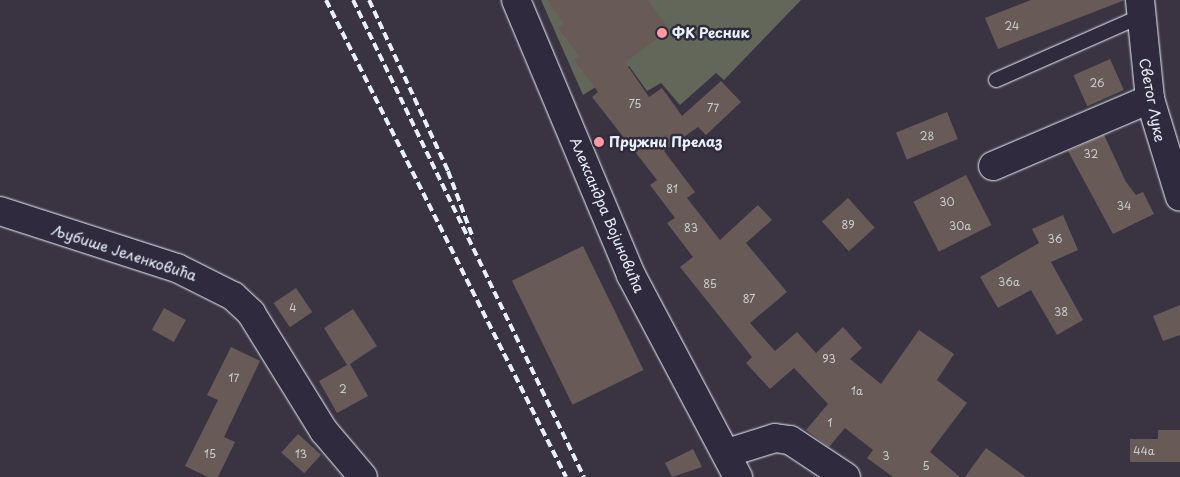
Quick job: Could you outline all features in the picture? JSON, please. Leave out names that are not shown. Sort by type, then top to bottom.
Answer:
[{"type":"street","name":"Александра Војиновића","points":[[516,0],[631,275],[727,452],[738,477]]},
{"type":"street","name":"Светог Луке","points":[[1140,8],[1150,100],[1180,197]]},
{"type":"street","points":[[993,166],[1150,100]]},
{"type":"street","name":"Љубише Јеленковића","points":[[0,211],[177,268],[233,296],[251,313],[324,431],[362,477]]},
{"type":"street","points":[[727,452],[775,438],[790,440],[846,477]]},
{"type":"lane","points":[[996,80],[1140,8]]},
{"type":"green space","name":"ФК Ресник","points":[[541,0],[801,0],[724,80],[716,73],[680,105],[661,83],[647,91],[629,66],[583,95]]},
{"type":"building","points":[[547,0],[648,0],[670,30],[625,62],[649,97],[662,88],[682,116],[721,81],[741,102],[706,135],[698,127],[664,151],[695,192],[687,198],[720,240],[758,205],[772,220],[746,243],[787,292],[750,323],[775,351],[797,332],[816,353],[843,327],[862,348],[850,359],[881,384],[919,330],[954,354],[937,380],[967,403],[930,452],[960,477],[893,477],[867,458],[873,450],[845,428],[829,447],[806,430],[828,404],[794,368],[770,389],[746,363],[752,357],[680,267],[693,257],[667,223],[675,218],[650,185],[657,180],[592,97],[598,92],[574,60],[579,56],[558,28],[564,24]]},
{"type":"building","points":[[1031,0],[1125,0],[998,49],[985,18]]},
{"type":"building","points":[[1110,59],[1124,90],[1087,106],[1073,75]]},
{"type":"building","points":[[947,112],[958,139],[907,159],[896,133]]},
{"type":"building","points":[[1104,135],[1126,182],[1136,195],[1143,192],[1154,214],[1113,234],[1068,151]]},
{"type":"building","points":[[966,175],[991,225],[939,252],[913,202]]},
{"type":"building","points":[[848,198],[875,228],[849,251],[822,221]]},
{"type":"building","points":[[1063,215],[1078,250],[1051,262],[1083,320],[1057,335],[1031,290],[998,308],[980,277],[1039,243],[1032,229]]},
{"type":"building","points":[[583,246],[643,370],[572,405],[512,281]]},
{"type":"building","points":[[296,288],[312,312],[290,327],[274,303]]},
{"type":"building","points":[[1180,305],[1180,335],[1163,341],[1153,316]]},
{"type":"building","points":[[164,308],[186,320],[174,342],[152,330]]},
{"type":"building","points":[[353,309],[377,346],[350,364],[368,396],[337,413],[319,381],[347,365],[324,328]]},
{"type":"building","points":[[231,347],[260,361],[224,437],[235,442],[218,477],[208,477],[185,466],[218,400],[207,395]]},
{"type":"building","points":[[1158,430],[1180,430],[1180,462],[1130,462],[1130,439],[1158,439]]},
{"type":"building","points":[[298,434],[321,455],[304,473],[281,453]]},
{"type":"building","points":[[986,448],[1026,477],[965,477]]},
{"type":"building","points":[[693,449],[702,467],[672,477],[665,463]]},
{"type":"railway","points":[[326,0],[566,477]]},
{"type":"railway","points":[[353,0],[584,477]]},
{"type":"railway","points":[[369,0],[448,171],[473,238]]},
{"type":"place","name":"ФК Ресник","points":[[662,33]]},
{"type":"place","name":"Пружни Прелаз","points":[[599,142]]}]
